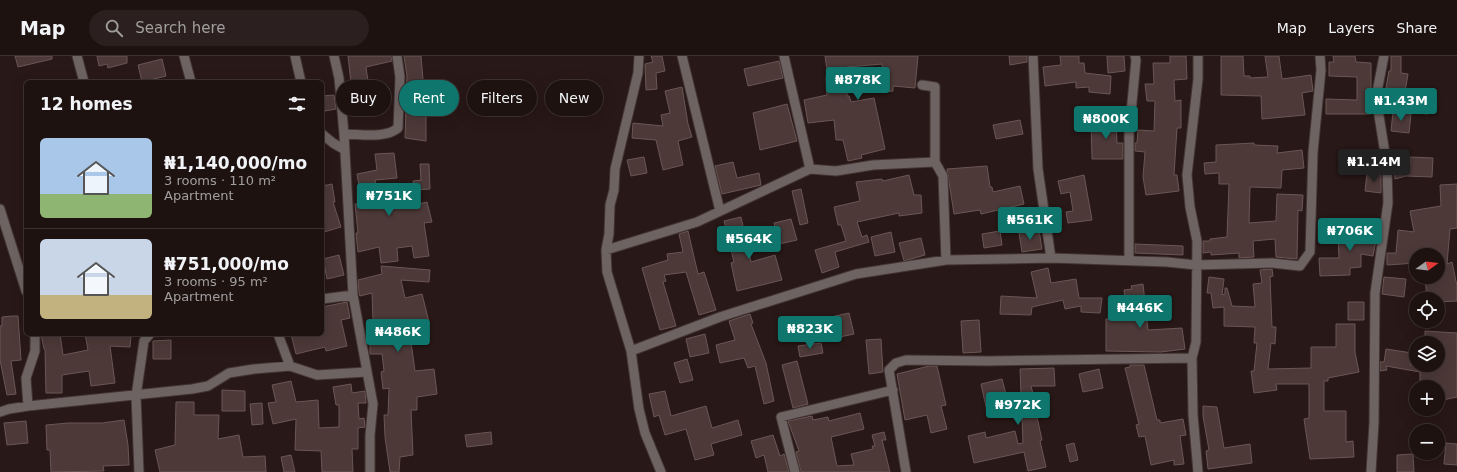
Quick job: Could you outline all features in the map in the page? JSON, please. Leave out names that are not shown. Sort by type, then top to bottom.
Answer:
[{"type":"street","points":[[77,56],[83,80]]},
{"type":"street","points":[[184,56],[190,80]]},
{"type":"street","points":[[294,56],[300,80]]},
{"type":"street","points":[[334,56],[339,78],[344,134],[353,295],[373,404],[370,434],[370,472]]},
{"type":"street","points":[[344,134],[384,134],[393,132],[398,128],[400,77],[397,56]]},
{"type":"street","points":[[639,56],[638,73],[615,169],[614,190],[610,205],[609,234],[606,250],[607,272],[631,351],[642,421],[661,472]]},
{"type":"street","points":[[682,56],[720,211]]},
{"type":"street","points":[[784,56],[810,169]]},
{"type":"street","points":[[1033,56],[1038,169],[1051,258]]},
{"type":"street","points":[[1129,260],[1129,134],[1135,56]]},
{"type":"street","points":[[1198,56],[1198,79],[1187,175],[1190,207],[1197,241],[1196,342],[1192,358],[1193,415],[1198,472]]},
{"type":"street","points":[[631,351],[720,317],[856,274],[946,260],[1051,258],[1129,260],[1196,265],[1272,263],[1300,266],[1310,252],[1313,152],[1321,70],[1320,56]]},
{"type":"street","points":[[1371,472],[1374,423],[1375,293],[1388,203],[1387,166],[1376,96],[1384,56]]},
{"type":"street","points":[[922,84],[935,87],[935,162],[943,176],[946,260]]},
{"type":"street","points":[[324,136],[345,150]]},
{"type":"street","points":[[606,250],[697,222],[810,169],[836,171],[873,165],[935,162]]},
{"type":"street","points":[[0,209],[24,285]]},
{"type":"street","points":[[324,299],[353,295]]},
{"type":"street","points":[[28,406],[26,378],[35,351],[35,336]]},
{"type":"street","points":[[139,472],[136,396],[144,341],[148,336]]},
{"type":"street","points":[[279,336],[290,366]]},
{"type":"street","points":[[906,472],[889,370],[896,363],[906,360],[987,361],[1192,358]]},
{"type":"street","points":[[0,412],[28,406],[136,396],[208,386],[229,373],[290,366],[317,374],[366,372]]},
{"type":"street","points":[[795,472],[781,417],[893,390]]},
{"type":"building","points":[[15,56],[52,56],[52,59],[18,67]]},
{"type":"building","points":[[97,56],[127,56],[127,63],[108,68],[107,64],[99,66]]},
{"type":"building","points":[[348,56],[391,56],[392,61],[366,67],[368,80],[351,80]]},
{"type":"building","points":[[404,56],[421,56],[423,80],[407,80]]},
{"type":"building","points":[[651,56],[662,56],[665,71],[656,73],[657,89],[646,90],[645,64],[653,62]]},
{"type":"building","points":[[825,56],[918,56],[915,88],[893,86],[893,91],[885,92],[882,64],[847,67],[847,96],[849,96],[851,102],[874,98],[885,149],[861,155],[862,158],[848,161],[843,140],[836,140],[834,120],[808,123],[804,100],[827,95],[826,77],[828,76]]},
{"type":"building","points":[[1009,56],[1027,56],[1027,62],[1010,65]]},
{"type":"building","points":[[1060,56],[1079,56],[1079,63],[1084,63],[1085,73],[1111,76],[1110,94],[1089,92],[1089,87],[1076,88],[1076,82],[1045,86],[1043,67],[1061,65]]},
{"type":"building","points":[[1107,56],[1124,56],[1125,71],[1108,73]]},
{"type":"building","points":[[1170,56],[1186,56],[1187,79],[1174,80],[1175,101],[1181,100],[1181,128],[1177,128],[1174,175],[1177,175],[1179,191],[1146,195],[1143,177],[1145,152],[1135,151],[1138,130],[1154,131],[1155,101],[1147,101],[1145,84],[1154,84],[1153,63],[1170,63]]},
{"type":"building","points":[[1221,56],[1243,56],[1244,76],[1250,76],[1250,78],[1268,77],[1265,56],[1279,56],[1282,79],[1311,75],[1313,91],[1302,93],[1305,115],[1262,119],[1261,96],[1221,95]]},
{"type":"building","points":[[1333,56],[1355,56],[1356,62],[1371,63],[1371,114],[1326,114],[1326,99],[1357,100],[1357,77],[1329,76],[1329,62],[1334,62]]},
{"type":"building","points":[[1391,56],[1401,56],[1401,73],[1408,74],[1405,92],[1386,88],[1389,71],[1391,71]]},
{"type":"building","points":[[162,59],[166,76],[150,80],[142,80],[138,65]]},
{"type":"building","points":[[779,61],[783,78],[748,86],[744,69]]},
{"type":"building","points":[[682,87],[688,124],[692,137],[678,141],[683,165],[663,170],[656,140],[632,138],[633,123],[663,126],[661,115],[670,113],[665,91]]},
{"type":"building","points":[[334,95],[336,109],[325,111],[324,96]]},
{"type":"building","points":[[1406,96],[1430,98],[1428,114],[1405,112]]},
{"type":"building","points":[[787,104],[797,141],[760,150],[753,113]]},
{"type":"building","points":[[1393,112],[1411,114],[1409,133],[1391,131]]},
{"type":"building","points":[[406,116],[426,116],[426,141],[405,138]]},
{"type":"building","points":[[1116,119],[1117,143],[1123,143],[1123,159],[1092,159],[1091,120]]},
{"type":"building","points":[[1020,120],[1023,134],[996,139],[993,125]]},
{"type":"building","points":[[1254,143],[1254,145],[1278,146],[1277,153],[1302,150],[1304,168],[1282,170],[1281,188],[1250,187],[1249,223],[1276,221],[1277,194],[1303,195],[1302,211],[1298,210],[1297,259],[1276,257],[1275,239],[1253,241],[1254,257],[1239,258],[1239,253],[1211,255],[1211,252],[1203,253],[1203,241],[1227,237],[1229,184],[1219,184],[1219,173],[1205,174],[1204,163],[1216,162],[1216,145]]},
{"type":"building","points":[[394,153],[397,178],[375,180],[379,203],[396,201],[397,209],[427,202],[432,222],[424,223],[429,256],[414,258],[412,246],[397,248],[398,261],[381,263],[379,247],[358,252],[355,204],[362,203],[357,174],[377,170],[375,154]]},
{"type":"building","points":[[644,157],[647,173],[631,176],[627,160]]},
{"type":"building","points":[[1410,157],[1433,158],[1432,177],[1406,176],[1395,179],[1393,167],[1410,163]]},
{"type":"building","points":[[733,162],[737,178],[759,173],[761,185],[722,194],[715,166]]},
{"type":"building","points":[[420,164],[429,164],[430,189],[414,190],[413,181],[421,180]]},
{"type":"building","points":[[987,166],[990,187],[992,187],[993,192],[1020,186],[1024,204],[981,214],[980,210],[954,214],[947,169]]},
{"type":"building","points":[[1367,174],[1381,175],[1381,193],[1365,191]]},
{"type":"building","points":[[909,175],[914,195],[921,195],[922,213],[899,216],[899,213],[857,222],[862,237],[867,235],[869,242],[835,252],[839,267],[822,273],[815,250],[846,241],[841,225],[838,225],[834,207],[860,201],[856,182],[882,179],[883,181]]},
{"type":"building","points":[[1084,175],[1092,220],[1068,223],[1066,212],[1073,211],[1070,192],[1061,194],[1058,181]]},
{"type":"building","points":[[332,184],[335,202],[333,202],[341,227],[324,232],[324,186]]},
{"type":"building","points":[[1457,184],[1457,228],[1450,229],[1447,264],[1452,262],[1457,286],[1457,301],[1445,302],[1445,292],[1426,292],[1426,284],[1445,284],[1445,248],[1409,248],[1409,263],[1387,265],[1387,253],[1396,253],[1398,230],[1414,232],[1410,211],[1441,206],[1440,185]]},
{"type":"building","points":[[801,189],[808,223],[800,225],[792,191]]},
{"type":"building","points":[[741,217],[751,262],[775,255],[782,280],[737,291],[731,263],[734,262],[724,221]]},
{"type":"building","points":[[791,219],[797,240],[779,244],[774,223]]},
{"type":"building","points":[[1364,223],[1379,225],[1373,256],[1361,254],[1361,267],[1350,268],[1350,275],[1320,276],[1319,258],[1339,258],[1338,235],[1363,234]]},
{"type":"building","points":[[1039,230],[1042,249],[1022,252],[1019,233]]},
{"type":"building","points":[[688,231],[698,274],[704,272],[716,310],[699,315],[686,272],[664,275],[666,281],[663,282],[676,326],[660,330],[642,268],[668,260],[667,254],[683,252],[679,234]]},
{"type":"building","points":[[1000,231],[1002,245],[984,248],[982,234]]},
{"type":"building","points":[[891,232],[895,252],[875,256],[871,237]]},
{"type":"building","points":[[921,238],[925,255],[904,261],[899,243]]},
{"type":"building","points":[[1135,244],[1183,246],[1183,255],[1135,253]]},
{"type":"building","points":[[339,255],[344,275],[327,279],[324,259]]},
{"type":"building","points":[[381,266],[430,270],[429,282],[401,280],[405,298],[422,294],[429,322],[414,326],[415,342],[411,342],[415,371],[434,369],[437,394],[417,397],[417,410],[411,410],[413,455],[400,457],[399,472],[390,472],[385,437],[384,415],[388,415],[389,388],[383,389],[381,372],[384,371],[382,354],[370,354],[370,321],[373,320],[372,293],[360,296],[359,293],[358,280],[382,274]]},
{"type":"building","points":[[1048,268],[1051,283],[1076,279],[1079,298],[1102,298],[1100,313],[1081,312],[1081,306],[1065,309],[1063,300],[1032,307],[1031,315],[1000,314],[1001,296],[1037,298],[1031,272]]},
{"type":"building","points":[[1272,269],[1273,276],[1270,277],[1272,327],[1276,327],[1275,344],[1271,343],[1268,369],[1311,368],[1311,347],[1336,347],[1336,324],[1355,324],[1355,352],[1359,372],[1328,378],[1328,381],[1324,381],[1324,411],[1346,411],[1346,442],[1353,441],[1354,457],[1310,459],[1304,419],[1309,418],[1309,384],[1276,384],[1277,390],[1254,393],[1251,371],[1254,371],[1257,343],[1254,343],[1255,327],[1224,326],[1224,307],[1213,308],[1211,293],[1207,293],[1209,277],[1224,279],[1222,295],[1225,294],[1225,288],[1227,288],[1232,306],[1255,307],[1253,284],[1262,283],[1260,270]]},
{"type":"building","points":[[1384,277],[1406,279],[1404,297],[1382,294]]},
{"type":"building","points":[[1143,284],[1148,330],[1182,328],[1185,349],[1161,352],[1106,351],[1106,319],[1128,319],[1124,290],[1132,289],[1131,286]]},
{"type":"building","points":[[347,302],[350,318],[341,320],[347,346],[326,351],[325,347],[296,354],[292,336],[324,336],[324,307]]},
{"type":"building","points":[[1348,302],[1364,302],[1364,320],[1348,320]]},
{"type":"building","points":[[849,313],[854,334],[835,338],[831,317]]},
{"type":"building","points":[[750,314],[753,323],[751,324],[766,363],[774,401],[764,404],[755,366],[748,368],[744,358],[720,363],[716,345],[735,340],[729,321]]},
{"type":"building","points":[[18,316],[21,360],[11,361],[16,394],[7,395],[0,360],[0,326],[2,326],[2,317]]},
{"type":"building","points":[[979,320],[981,352],[963,353],[961,321]]},
{"type":"building","points":[[1425,331],[1457,333],[1457,397],[1445,400],[1445,380],[1420,380],[1420,372],[1445,372],[1445,336],[1425,336]]},
{"type":"building","points":[[705,334],[709,353],[690,357],[686,339]]},
{"type":"building","points":[[41,336],[60,336],[63,355],[88,350],[85,336],[131,336],[130,347],[110,346],[115,383],[91,386],[89,371],[62,375],[62,393],[46,393],[44,349]]},
{"type":"building","points":[[881,339],[883,372],[869,374],[866,340]]},
{"type":"building","points":[[171,340],[171,359],[153,359],[153,341]]},
{"type":"building","points":[[821,343],[823,353],[800,357],[798,346]]},
{"type":"building","points":[[1386,349],[1409,353],[1409,370],[1386,366],[1387,370],[1380,371],[1380,362],[1384,362]]},
{"type":"building","points":[[687,359],[693,380],[680,383],[674,363]]},
{"type":"building","points":[[797,361],[808,404],[793,408],[782,365]]},
{"type":"building","points":[[1130,365],[1144,365],[1157,420],[1160,420],[1160,423],[1183,419],[1186,435],[1180,436],[1184,464],[1174,465],[1174,460],[1151,465],[1145,436],[1139,437],[1136,425],[1139,424],[1125,368],[1130,367]]},
{"type":"building","points":[[929,366],[937,366],[946,405],[941,406],[947,429],[931,433],[927,415],[905,420],[897,374]]},
{"type":"building","points":[[1054,368],[1055,386],[1031,386],[1039,417],[1037,417],[1042,440],[1040,441],[1046,467],[1028,471],[1024,452],[974,463],[968,436],[985,432],[986,438],[1015,431],[1018,444],[1023,443],[1020,369]]},
{"type":"building","points":[[1099,369],[1103,388],[1083,392],[1079,374]]},
{"type":"building","points":[[1002,379],[1008,402],[986,407],[981,384]]},
{"type":"building","points":[[291,381],[296,402],[318,400],[319,428],[339,427],[339,405],[336,405],[333,387],[351,384],[352,393],[365,391],[366,403],[358,403],[359,419],[364,418],[365,427],[358,428],[358,449],[352,449],[353,472],[322,472],[321,451],[295,450],[296,419],[273,424],[268,403],[276,402],[272,385]]},
{"type":"building","points":[[222,390],[245,391],[245,411],[222,411]]},
{"type":"building","points":[[665,391],[671,416],[706,406],[712,428],[738,420],[742,435],[711,444],[714,455],[695,460],[686,429],[665,435],[659,415],[654,417],[649,394]]},
{"type":"building","points":[[176,402],[194,402],[194,415],[219,415],[218,439],[239,435],[243,457],[265,456],[266,472],[160,472],[155,450],[175,445]]},
{"type":"building","points":[[262,403],[263,424],[252,425],[250,404]]},
{"type":"building","points":[[1203,406],[1217,407],[1224,448],[1250,444],[1252,463],[1208,469],[1206,451],[1209,450],[1203,416]]},
{"type":"building","points":[[860,413],[864,429],[831,437],[837,466],[854,465],[851,454],[873,449],[872,446],[875,446],[872,435],[884,432],[886,440],[882,440],[890,472],[801,472],[796,452],[799,451],[788,421],[812,416],[813,420],[828,417],[829,421]]},
{"type":"building","points":[[124,420],[128,445],[129,465],[103,466],[104,471],[51,472],[50,450],[47,450],[46,425],[68,423],[102,423]]},
{"type":"building","points":[[26,421],[28,443],[7,445],[4,423]]},
{"type":"building","points":[[491,432],[492,444],[467,447],[465,435]]},
{"type":"building","points":[[773,435],[780,456],[784,454],[789,472],[768,472],[764,455],[756,458],[751,441]]},
{"type":"building","points":[[1074,443],[1078,460],[1070,462],[1066,445]]},
{"type":"building","points":[[1446,443],[1457,444],[1457,465],[1444,464]]},
{"type":"building","points":[[1409,454],[1409,460],[1413,460],[1414,472],[1397,472],[1397,455]]},
{"type":"building","points":[[291,455],[295,472],[284,472],[281,457]]}]
